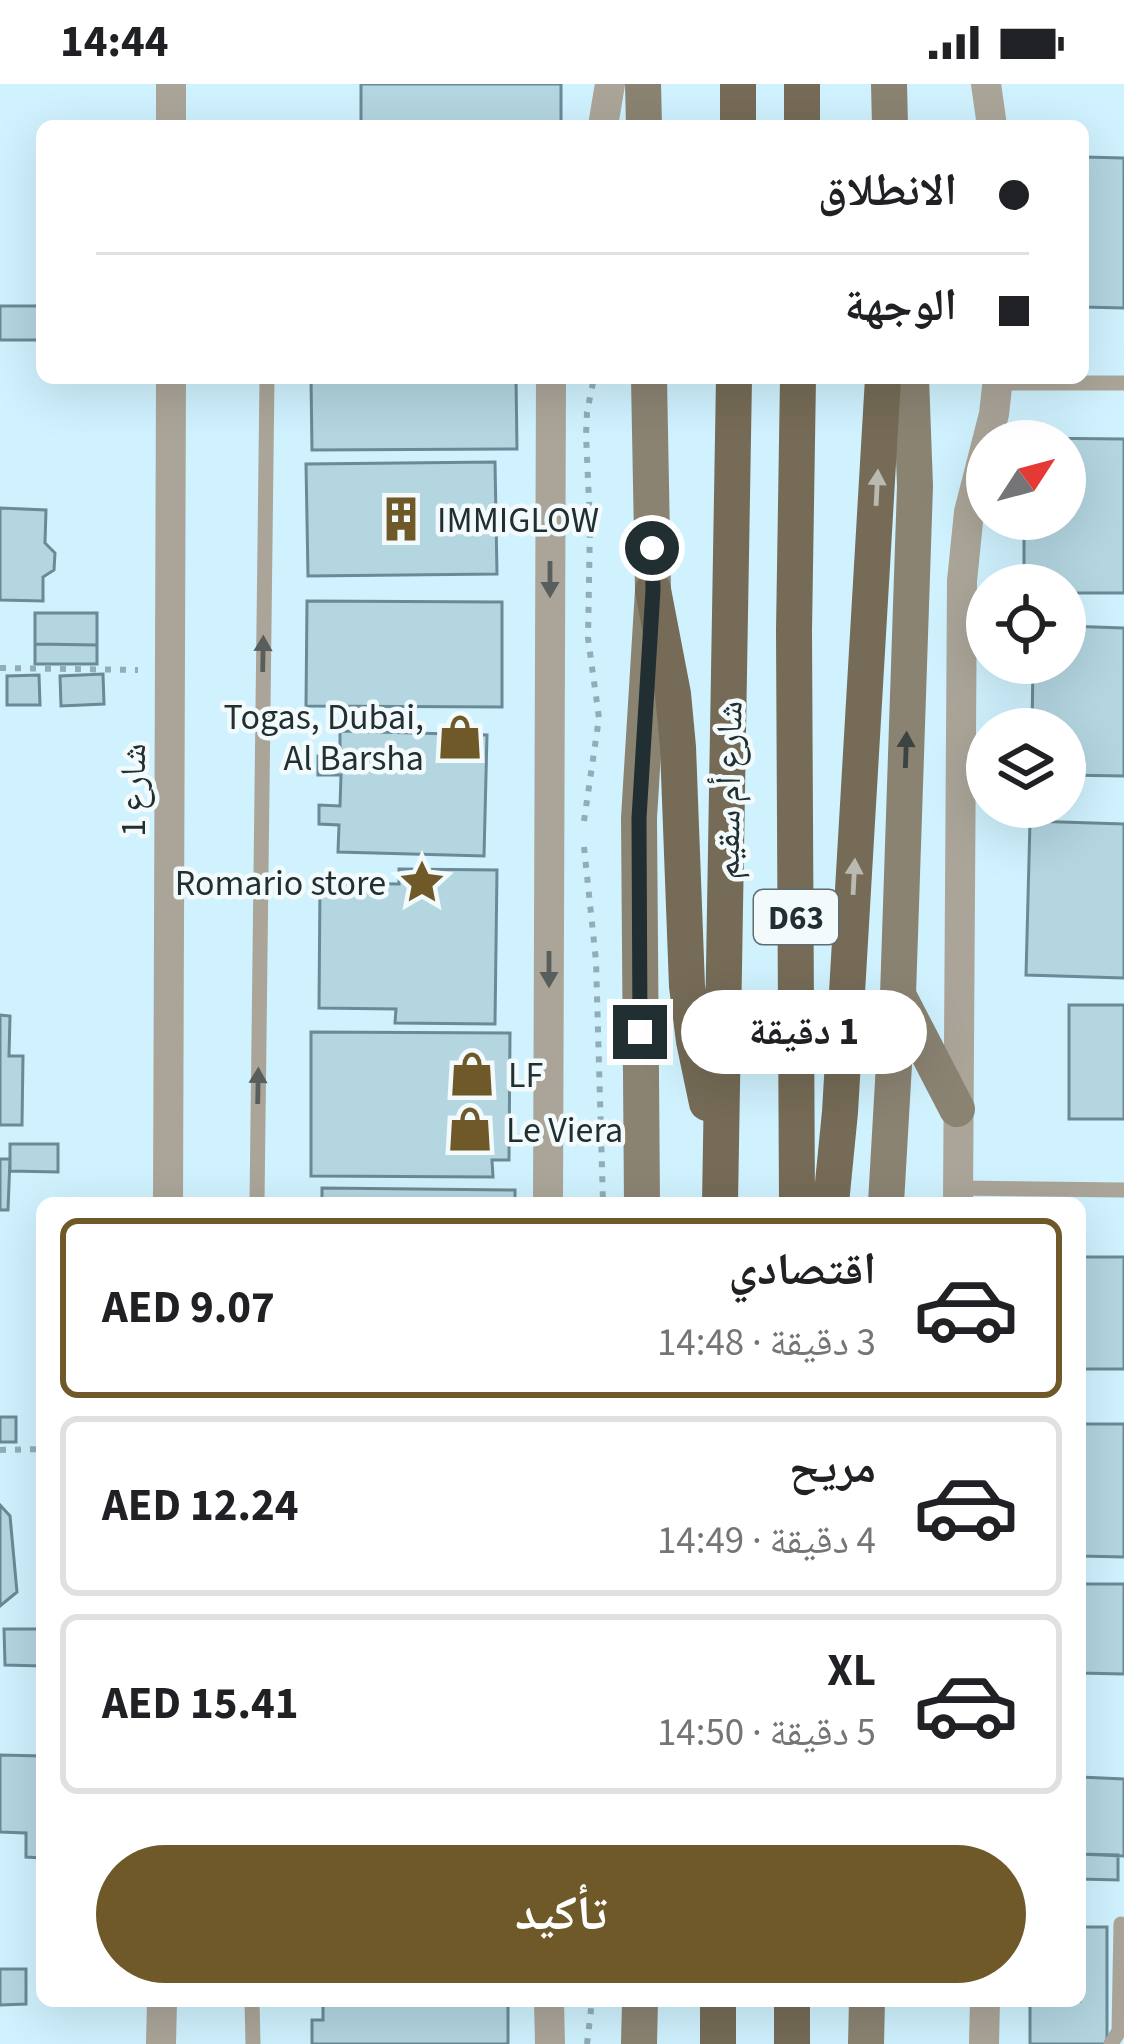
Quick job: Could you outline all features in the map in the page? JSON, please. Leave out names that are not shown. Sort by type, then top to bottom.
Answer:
[{"type":"main road","points":[[644,84],[644,120]]},
{"type":"main road","points":[[738,84],[738,120]]},
{"type":"main road","points":[[802,84],[802,120]]},
{"type":"main road","points":[[890,84],[890,120]]},
{"type":"main road","points":[[642,1197],[639,818],[653,590],[649,384]]},
{"type":"main road","name":"شارع أم سقيم","points":[[720,1197],[734,384]]},
{"type":"main road","name":"شارع أم سقيم","points":[[797,1197],[794,631],[798,384]]},
{"type":"main road","points":[[832,1197],[841,1112],[884,384]]},
{"type":"main road","points":[[886,1197],[915,486],[911,384]]},
{"type":"main road","points":[[653,590],[676,729],[687,986],[704,1094],[721,1147]]},
{"type":"main road","points":[[898,995],[957,1109]]},
{"type":"main road","points":[[639,2044],[640,2007]]},
{"type":"main road","points":[[718,2007],[718,2044]]},
{"type":"main road","points":[[792,2007],[792,2044]]},
{"type":"main road","points":[[866,2007],[866,2044]]},
{"type":"street","points":[[171,84],[171,120]]},
{"type":"street","points":[[604,120],[610,84]]},
{"type":"street","points":[[986,84],[991,120]]},
{"type":"street","name":"شارع 1","points":[[168,1197],[171,384]]},
{"type":"street","points":[[548,1197],[551,384]]},
{"type":"street","points":[[958,1196],[962,581],[969,512],[998,384]]},
{"type":"street","points":[[161,2044],[162,2007]]},
{"type":"street","points":[[549,2007],[550,2044]]},
{"type":"street","points":[[984,2044],[985,2007]]},
{"type":"lane","points":[[1089,382],[1124,383]]},
{"type":"lane","points":[[257,1197],[267,384]]},
{"type":"lane","points":[[958,1196],[1124,1190]]},
{"type":"lane","points":[[1111,2044],[1119,2031],[1121,1924]]},
{"type":"lane","points":[[252,2007],[253,2044]]},
{"type":"path","points":[[593,384],[586,435],[588,638],[599,718],[583,836],[596,961],[603,1197]]},
{"type":"path","points":[[0,668],[172,670]]},
{"type":"path","points":[[0,1450],[36,1449]]},
{"type":"path","points":[[587,2044],[591,2007]]},
{"type":"building","points":[[361,84],[561,84],[561,120],[361,120]]},
{"type":"building","points":[[1089,157],[1124,158],[1124,308],[1089,307]]},
{"type":"building","points":[[0,306],[36,306],[36,340],[0,340]]},
{"type":"building","points":[[311,384],[516,384],[517,449],[312,450]]},
{"type":"building","points":[[1086,439],[1124,439],[1124,593],[1086,593],[1086,564],[1024,564],[1024,540],[1086,540]]},
{"type":"building","name":"IMMIGLOW","points":[[495,462],[497,574],[308,576],[306,464]]},
{"type":"building","points":[[0,508],[46,510],[45,543],[55,553],[54,570],[43,577],[43,601],[0,600]]},
{"type":"building","points":[[307,601],[502,602],[502,707],[306,706]]},
{"type":"building","points":[[35,613],[97,613],[97,645],[35,644]]},
{"type":"building","points":[[1086,627],[1124,628],[1124,776],[1086,775],[1086,708],[1032,708],[1033,684],[1086,684]]},
{"type":"building","points":[[35,644],[97,645],[97,664],[35,664]]},
{"type":"building","points":[[103,674],[104,704],[61,706],[60,676]]},
{"type":"building","points":[[39,675],[40,705],[7,705],[7,676]]},
{"type":"building","points":[[340,731],[487,735],[484,856],[338,852],[339,825],[319,824],[319,805],[340,806],[341,775],[318,775],[318,756],[340,757]]},
{"type":"building","points":[[1124,824],[1124,978],[1026,975],[1030,828]]},
{"type":"building","points":[[399,869],[497,870],[495,1024],[395,1023],[396,1009],[319,1008],[320,883],[399,884]]},
{"type":"building","points":[[1069,1005],[1124,1005],[1124,1119],[1069,1119]]},
{"type":"building","points":[[0,1015],[10,1016],[9,1056],[23,1056],[22,1125],[0,1125]]},
{"type":"building","points":[[311,1032],[510,1033],[509,1160],[492,1160],[493,1177],[311,1176]]},
{"type":"building","points":[[10,1144],[58,1144],[58,1172],[10,1171]]},
{"type":"building","points":[[0,1159],[10,1159],[8,1210],[0,1210]]},
{"type":"building","points":[[322,1188],[515,1190],[515,1197],[322,1197]]},
{"type":"building","points":[[1086,1257],[1124,1257],[1124,1369],[1086,1369]]},
{"type":"building","points":[[0,1417],[16,1417],[16,1442],[0,1442]]},
{"type":"building","points":[[1086,1424],[1124,1424],[1124,1557],[1086,1556]]},
{"type":"building","points":[[0,1505],[10,1516],[17,1592],[0,1606]]},
{"type":"building","points":[[1086,1584],[1124,1584],[1124,1674],[1086,1673]]},
{"type":"building","points":[[4,1629],[36,1629],[36,1666],[5,1665]]},
{"type":"building","points":[[0,1755],[36,1756],[36,1858],[26,1857],[26,1833],[0,1832]]},
{"type":"building","points":[[1086,1777],[1124,1779],[1124,1856],[1086,1854]]},
{"type":"building","points":[[1086,1854],[1118,1855],[1118,1880],[1086,1879]]},
{"type":"building","points":[[1086,1927],[1107,1927],[1107,2044],[1030,2044],[1030,2007],[1086,2007]]},
{"type":"building","points":[[0,1969],[26,1969],[26,2004],[0,2005]]},
{"type":"building","points":[[323,2007],[508,2007],[508,2044],[312,2044],[312,2020],[323,2020]]},
{"type":"place","name":"IMMIGLOW","points":[[401,519]]},
{"type":"place","name":"Togas, Dubai, Al Barsha","points":[[460,737]]},
{"type":"place","name":"Romario store","points":[[422,882]]},
{"type":"place","name":"LF","points":[[472,1074]]},
{"type":"place","name":"Le Viera","points":[[470,1129]]},
{"type":"route","points":[[640,1032],[639,818],[652,548]]}]
